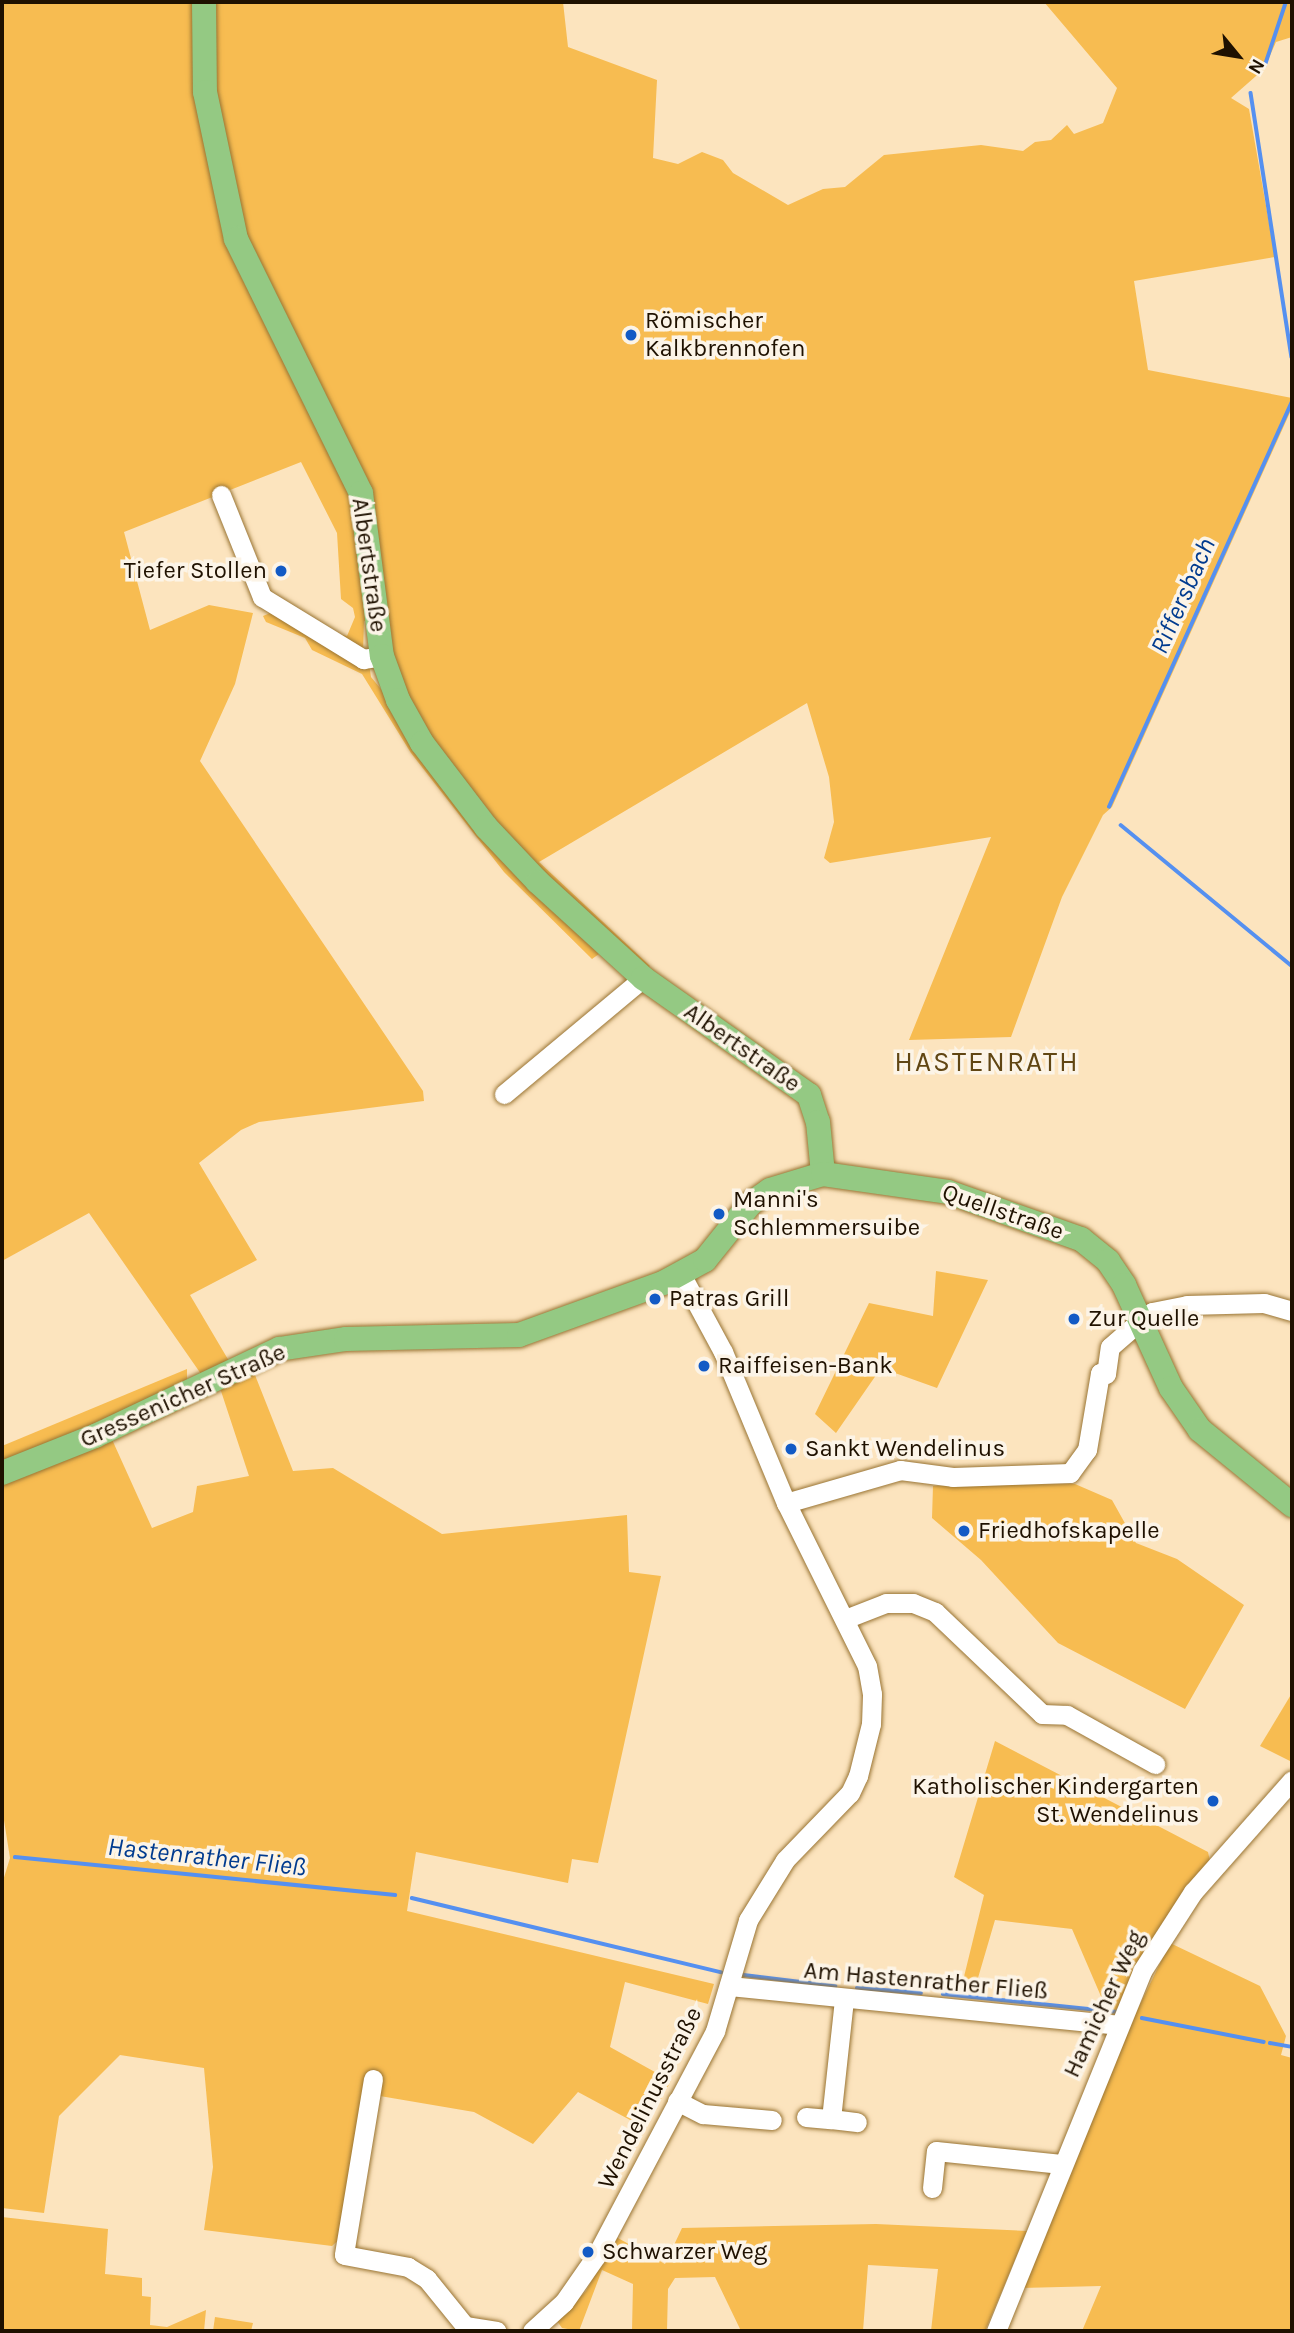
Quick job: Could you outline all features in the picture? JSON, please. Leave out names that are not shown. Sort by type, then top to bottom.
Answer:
[{"type":"main road","name":"Albertstraße","points":[[204,2],[205,92],[236,239],[361,493],[382,656],[398,700],[422,743],[486,827],[643,978],[809,1095],[818,1122],[823,1174]]},
{"type":"main road","name":"Gressenicher Straße","points":[[2,1473],[95,1436],[279,1349],[354,1338],[519,1335],[682,1276],[705,1260],[750,1204],[778,1187],[823,1174]]},
{"type":"main road","name":"Quellstraße","points":[[823,1174],[948,1192],[1081,1239],[1108,1261],[1171,1388],[1200,1430],[1292,1505]]},
{"type":"street","points":[[221,495],[262,597],[363,659],[382,656]]},
{"type":"street","points":[[504,1094],[643,978]]},
{"type":"street","name":"Wendelinusstraße","points":[[537,2330],[564,2302],[596,2256],[715,2031],[748,1920],[802,1839],[844,1799],[858,1776],[872,1694],[867,1666],[786,1503],[723,1352],[682,1276]]},
{"type":"street","points":[[786,1503],[900,1469],[953,1478],[1070,1473],[1087,1450],[1100,1373],[1106,1374],[1110,1347],[1152,1312],[1187,1305],[1264,1303],[1292,1311]]},
{"type":"street","points":[[845,1619],[886,1603],[913,1603],[935,1612],[1042,1714],[1067,1715],[1155,1764]]},
{"type":"street","name":"Hamicher Weg","points":[[996,2331],[1118,2025],[1163,1933],[1193,1892],[1292,1780]]},
{"type":"street","name":"Am Hastenrather Fließ","points":[[729,1986],[1118,2025]]},
{"type":"street","points":[[831,2119],[844,1999]]},
{"type":"street","points":[[373,2079],[344,2255],[408,2267],[427,2279],[458,2329],[497,2331]]},
{"type":"street","points":[[677,2101],[703,2114],[772,2120]]},
{"type":"street","points":[[806,2117],[857,2122]]},
{"type":"street","points":[[932,2188],[937,2143],[1061,2164]]},
{"type":"shaded area","points":[[2,2],[563,2],[568,47],[657,80],[653,158],[678,164],[702,152],[723,160],[733,173],[788,205],[823,189],[845,187],[884,155],[981,145],[1023,151],[1035,142],[1051,140],[1067,125],[1074,134],[1103,123],[1117,88],[1044,2],[1292,2],[1292,37],[1276,42],[1264,69],[1231,98],[1249,109],[1275,257],[1134,281],[1148,370],[1292,398],[1292,408],[1112,807],[1103,815],[1062,897],[1011,1037],[909,1040],[991,837],[830,863],[824,858],[834,822],[829,777],[807,703],[539,862],[650,966],[645,970],[519,849],[433,740],[407,695],[392,655],[387,619],[364,621],[363,653],[320,630],[347,636],[355,617],[353,608],[341,599],[337,533],[301,462],[124,532],[150,630],[209,605],[253,613],[235,684],[200,761],[423,1091],[424,1101],[259,1122],[241,1130],[199,1163],[257,1260],[190,1295],[229,1361],[201,1374],[89,1213],[2,1261]]},
{"type":"shaded area","points":[[270,613],[369,664],[371,677],[599,954],[592,959],[504,872],[411,753],[362,674],[312,650],[305,638],[266,622],[263,616]]},
{"type":"shaded area","points":[[936,1271],[988,1280],[937,1388],[881,1368],[836,1433],[815,1414],[869,1303],[933,1316]]},
{"type":"shaded area","points":[[187,1369],[187,1383],[2,1464],[2,1446]]},
{"type":"shaded area","points":[[253,1370],[293,1471],[333,1468],[442,1534],[627,1515],[629,1572],[661,1576],[598,1863],[572,1859],[568,1883],[416,1852],[407,1911],[714,1984],[708,2004],[625,1982],[610,2047],[671,2081],[645,2128],[578,2092],[533,2144],[474,2112],[374,2095],[344,2235],[332,2246],[204,2230],[213,2167],[204,2068],[120,2055],[59,2116],[44,2213],[2,2208],[2,1884],[10,1858],[2,1808],[2,1481],[110,1435],[152,1528],[193,1512],[197,1486],[249,1476],[219,1385]]},
{"type":"shaded area","points":[[1075,1484],[1112,1500],[1136,1543],[1177,1559],[1244,1605],[1185,1709],[1058,1643],[981,1560],[932,1518],[933,1486]]},
{"type":"shaded area","points":[[1292,1693],[1292,1762],[1260,1746]]},
{"type":"shaded area","points":[[995,1741],[1208,1852],[1210,1861],[1117,2009],[1109,2015],[1072,1929],[995,1920],[973,1995],[960,1993],[984,1895],[954,1877]]},
{"type":"shaded area","points":[[1170,1943],[1260,1986],[1286,2036],[1281,2055],[1292,2058],[1292,2331],[1082,2331],[1101,2286],[1021,2288],[1128,2029]]},
{"type":"shaded area","points":[[2,2217],[108,2229],[105,2274],[142,2278],[142,2296],[151,2297],[150,2325],[167,2327],[206,2310],[204,2331],[2,2331]]},
{"type":"shaded area","points":[[876,2224],[1027,2231],[985,2331],[931,2331],[938,2269],[868,2265],[863,2331],[741,2331],[715,2277],[675,2278],[668,2289],[667,2331],[632,2331],[633,2284],[602,2270],[579,2331],[562,2328],[557,2321],[586,2291],[616,2237],[665,2264],[682,2228]]},
{"type":"shaded area","points":[[215,2317],[253,2323],[251,2331],[213,2331]]},
{"type":"waterway","points":[[1265,65],[1286,2]]},
{"type":"waterway","name":"Riffersbach","points":[[1251,93],[1292,357]]},
{"type":"waterway","name":"Riffersbach","points":[[1109,807],[1292,401]]},
{"type":"waterway","name":"Riffersbach","points":[[1121,825],[1292,966]]},
{"type":"waterway","name":"Hastenrather Fließ","points":[[15,1857],[395,1895]]},
{"type":"waterway","name":"Hastenrather Fließ","points":[[412,1898],[721,1972]]},
{"type":"waterway","name":"Hastenrather Fließ","points":[[744,1975],[835,1986]]},
{"type":"waterway","name":"Hastenrather Fließ","points":[[857,1988],[921,1993]]},
{"type":"waterway","name":"Hastenrather Fließ","points":[[943,1994],[1117,2012]]},
{"type":"waterway","name":"Hastenrather Fließ","points":[[1142,2018],[1264,2042]]},
{"type":"waterway","name":"Hastenrather Fließ","points":[[1270,2043],[1292,2047]]},
{"type":"place","name":"Römischer Kalkbrennofen","points":[[631,335]]},
{"type":"place","name":"Tiefer Stollen","points":[[281,571]]},
{"type":"place","name":"Manni's Schlemmersuibe","points":[[719,1214]]},
{"type":"place","name":"Patras Grill","points":[[655,1299]]},
{"type":"place","name":"Zur Quelle","points":[[1074,1319]]},
{"type":"place","name":"Raiffeisen-Bank","points":[[704,1366]]},
{"type":"place","name":"Sankt Wendelinus","points":[[791,1449]]},
{"type":"place","name":"Friedhofskapelle","points":[[964,1531]]},
{"type":"place","name":"Katholischer Kindergarten St. Wendelinus","points":[[1213,1801]]},
{"type":"place","name":"Schwarzer Weg","points":[[588,2252]]},
{"type":"district","name":"HASTENRATH","points":[[987,1062]]}]
